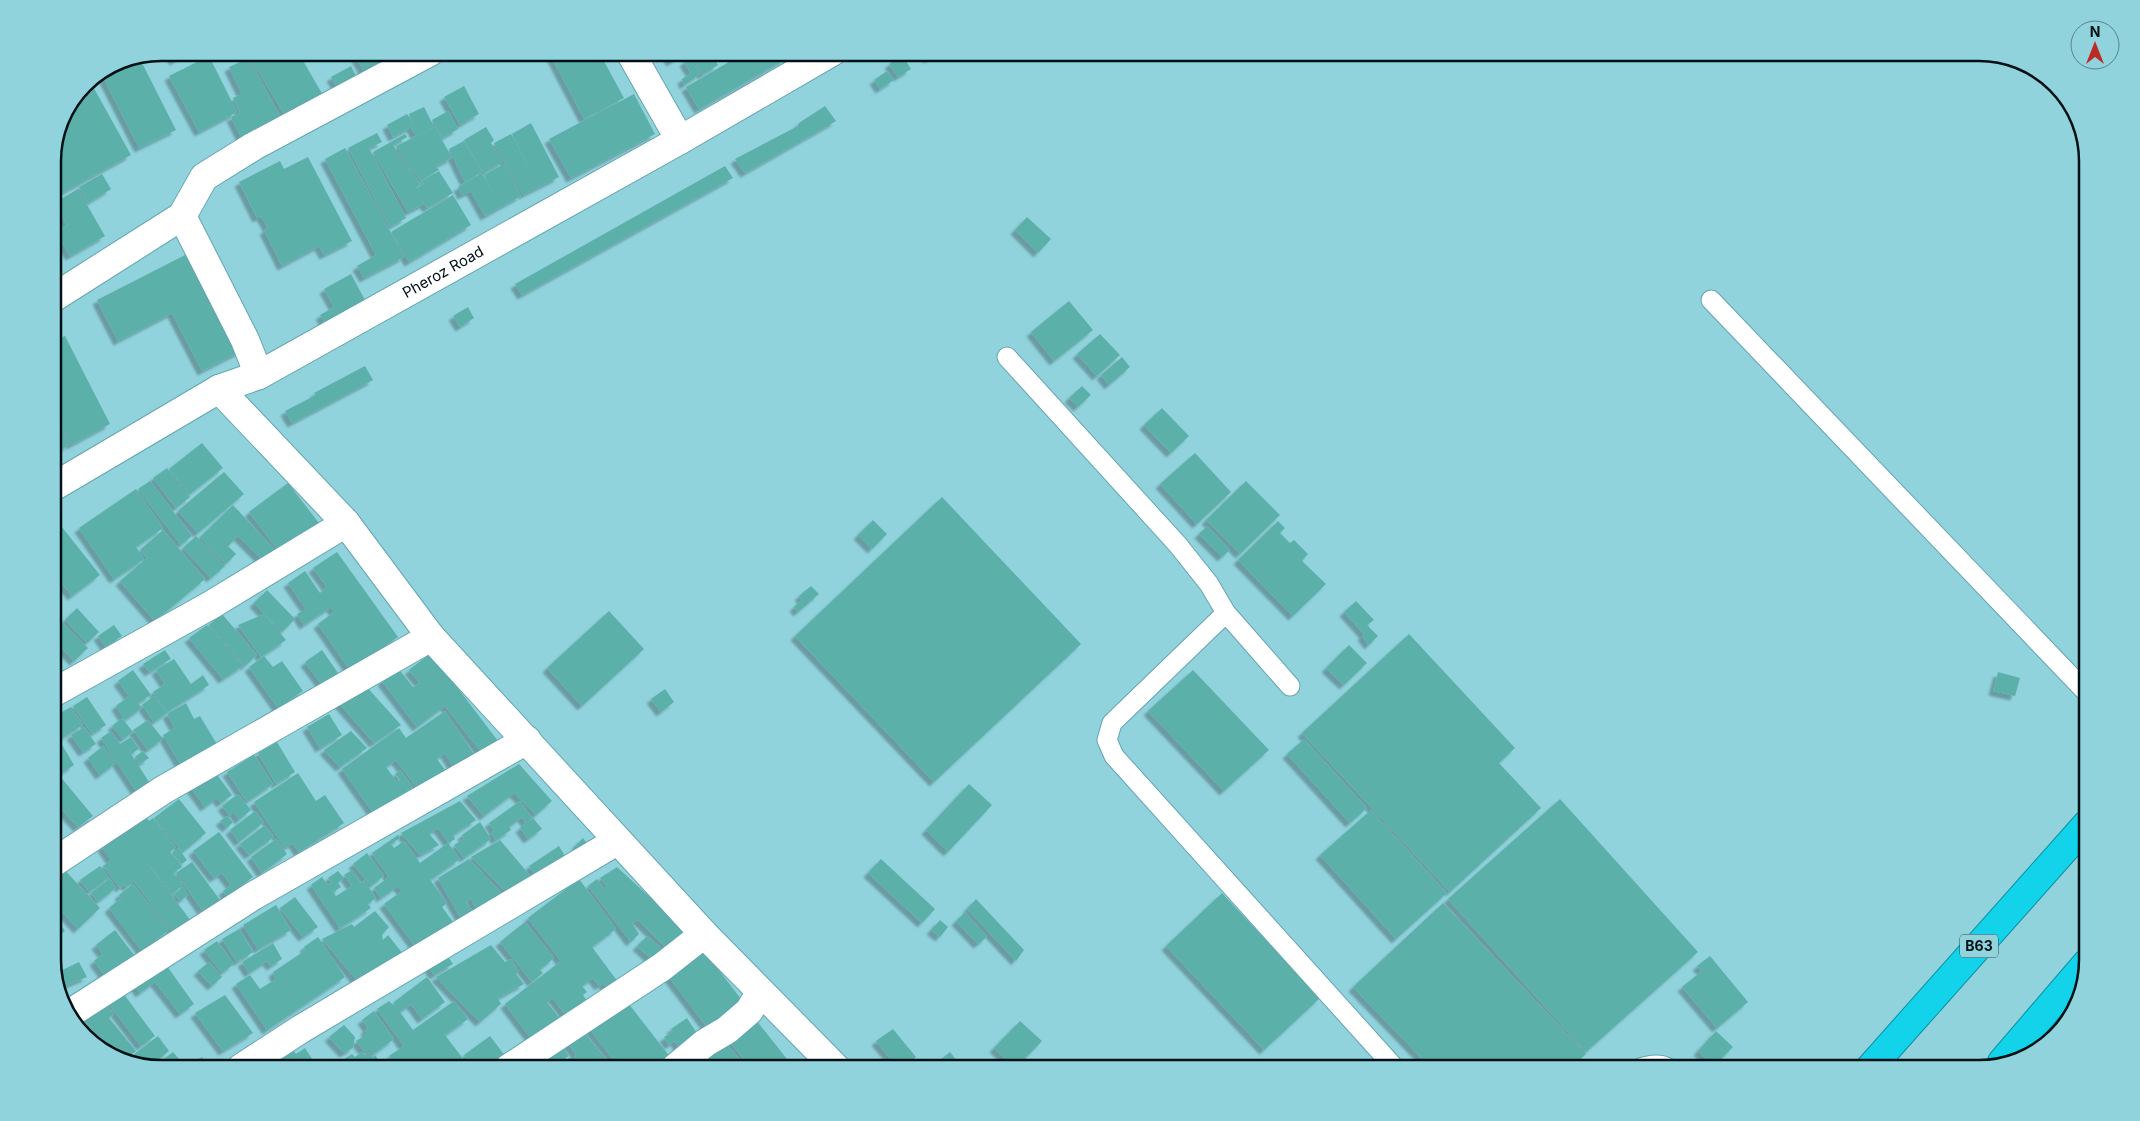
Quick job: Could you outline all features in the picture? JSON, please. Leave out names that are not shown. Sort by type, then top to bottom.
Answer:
[{"type":"highway","name":"B63","points":[[1877,1060],[2079,834]]},
{"type":"highway","points":[[2008,1055],[2078,973]]},
{"type":"street","points":[[61,293],[182,216],[204,177],[254,146],[413,61]]},
{"type":"street","points":[[635,61],[680,140]]},
{"type":"street","name":"Pheroz Road","points":[[61,482],[219,389],[259,375],[680,140],[816,61]]},
{"type":"street","points":[[182,216],[245,340],[259,375]]},
{"type":"street","points":[[219,389],[346,523],[431,637],[704,934],[828,1060]]},
{"type":"street","points":[[61,689],[211,605],[346,523]]},
{"type":"street","points":[[61,858],[164,790],[431,637]]},
{"type":"street","points":[[75,1010],[252,896],[527,740]]},
{"type":"street","points":[[253,1060],[301,1028],[617,841]]},
{"type":"street","points":[[520,1060],[662,967],[704,934]]},
{"type":"street","points":[[685,1060],[706,1043],[727,1030],[749,1010],[760,993]]},
{"type":"lane","points":[[1711,300],[2079,685]]},
{"type":"lane","points":[[1007,357],[1178,545],[1209,584],[1226,613],[1290,686]]},
{"type":"lane","points":[[1226,613],[1112,723],[1108,740],[1114,756],[1388,1060]]},
{"type":"building","points":[[199,61],[212,61],[237,112],[199,132],[169,76]]},
{"type":"building","points":[[242,61],[251,61],[282,120],[242,139],[231,117],[240,113],[233,98],[242,94],[229,67]]},
{"type":"building","points":[[252,61],[303,61],[324,97],[287,119]]},
{"type":"building","points":[[358,61],[393,61],[369,80]]},
{"type":"building","points":[[554,61],[604,61],[624,98],[584,119]]},
{"type":"building","points":[[692,61],[700,74],[684,85],[682,79],[691,73],[684,62]]},
{"type":"building","points":[[694,61],[716,61],[718,65],[702,75]]},
{"type":"building","points":[[731,61],[782,61],[699,109],[686,87]]},
{"type":"building","points":[[893,61],[906,61],[911,69],[898,77],[889,64]]},
{"type":"building","points":[[142,63],[176,130],[139,148],[104,79],[117,72]]},
{"type":"building","points":[[351,66],[358,80],[339,90],[331,77]]},
{"type":"building","points":[[887,71],[894,80],[880,89],[874,80]]},
{"type":"building","points":[[464,86],[479,114],[460,125],[444,97]]},
{"type":"building","points":[[93,87],[131,155],[61,194],[61,155],[65,135],[78,106]]},
{"type":"building","points":[[634,94],[655,134],[571,178],[549,139]]},
{"type":"building","points":[[825,106],[836,121],[745,173],[735,159],[798,126],[799,123]]},
{"type":"building","points":[[424,107],[434,127],[416,136],[411,127],[393,137],[387,125],[407,114],[415,126],[409,114]]},
{"type":"building","points":[[448,111],[458,129],[442,138],[432,120]]},
{"type":"building","points":[[531,123],[559,177],[523,195],[494,143],[511,134],[536,180],[512,134]]},
{"type":"building","points":[[435,127],[452,158],[436,166],[439,170],[420,181],[412,167],[409,169],[396,146]]},
{"type":"building","points":[[486,127],[494,140],[491,143],[503,162],[484,173],[464,140]]},
{"type":"building","points":[[377,133],[382,142],[369,148],[406,218],[390,227],[348,148]]},
{"type":"building","points":[[405,134],[407,137],[393,145],[408,171],[411,169],[420,185],[415,189],[424,184],[422,181],[439,171],[453,193],[427,208],[417,192],[424,204],[408,212],[373,152]]},
{"type":"building","points":[[464,141],[482,172],[465,182],[449,149]]},
{"type":"building","points":[[345,148],[404,257],[364,278],[357,266],[376,255],[325,159]]},
{"type":"building","points":[[308,157],[352,241],[324,255],[319,246],[282,266],[264,230],[268,228],[261,216],[257,218],[239,182],[280,161],[284,169]]},
{"type":"building","points":[[504,164],[521,196],[485,216],[471,191],[462,195],[458,187],[482,173],[497,200],[484,175]]},
{"type":"building","points":[[725,166],[733,178],[522,295],[515,284]]},
{"type":"building","points":[[102,174],[111,189],[88,203],[79,187]]},
{"type":"building","points":[[78,189],[105,236],[70,256],[61,241],[61,229],[67,225],[61,215],[61,199]]},
{"type":"building","points":[[453,195],[471,225],[409,262],[391,232]]},
{"type":"building","points":[[1027,217],[1051,239],[1038,253],[1015,230]]},
{"type":"building","points":[[191,252],[243,350],[202,371],[172,313],[118,341],[97,300]]},
{"type":"building","points":[[351,274],[365,300],[325,323],[320,315],[334,307],[324,289]]},
{"type":"building","points":[[1069,301],[1093,330],[1054,361],[1031,332]]},
{"type":"building","points":[[468,307],[474,318],[460,327],[453,316]]},
{"type":"building","points":[[1100,334],[1120,355],[1097,376],[1077,354]]},
{"type":"building","points":[[65,336],[110,424],[71,445],[61,427],[61,338]]},
{"type":"building","points":[[1122,357],[1130,367],[1109,385],[1101,375]]},
{"type":"building","points":[[365,366],[373,380],[292,423],[285,411]]},
{"type":"building","points":[[1082,386],[1091,395],[1078,407],[1069,398]]},
{"type":"building","points":[[1162,408],[1189,436],[1171,453],[1144,425]]},
{"type":"building","points":[[61,430],[69,445],[61,450]]},
{"type":"building","points":[[202,443],[223,468],[190,494],[169,469]]},
{"type":"building","points":[[1195,453],[1231,492],[1197,524],[1160,484]]},
{"type":"building","points":[[167,468],[190,497],[176,508],[153,478]]},
{"type":"building","points":[[224,472],[244,494],[198,533],[178,511]]},
{"type":"building","points":[[150,481],[192,536],[181,545],[138,489]]},
{"type":"building","points":[[1246,481],[1280,515],[1240,554],[1206,520]]},
{"type":"building","points":[[288,483],[322,527],[294,548],[289,541],[278,550],[249,512]]},
{"type":"building","points":[[136,489],[163,528],[136,547],[144,559],[114,579],[79,528]]},
{"type":"building","points":[[942,497],[1081,644],[934,782],[795,636]]},
{"type":"building","points":[[233,505],[275,550],[263,561],[238,536],[228,546],[236,554],[226,564],[200,537]]},
{"type":"building","points":[[873,520],[887,534],[872,549],[858,535]]},
{"type":"building","points":[[1278,521],[1285,528],[1280,533],[1290,543],[1294,540],[1308,554],[1302,561],[1326,584],[1293,616],[1238,560]]},
{"type":"building","points":[[61,526],[100,575],[72,596],[61,582]]},
{"type":"building","points":[[1207,526],[1230,550],[1222,557],[1199,534]]},
{"type":"building","points":[[163,530],[205,579],[155,621],[120,581],[147,558],[140,550]]},
{"type":"building","points":[[196,536],[225,566],[211,578],[183,548]]},
{"type":"building","points":[[337,552],[398,637],[350,670],[318,624],[334,612],[331,607],[304,625],[297,614],[306,609],[288,583],[305,571],[320,593],[327,587],[313,568]]},
{"type":"building","points":[[811,586],[819,594],[798,612],[794,607],[802,600],[799,596]]},
{"type":"building","points":[[267,590],[295,619],[282,632],[254,603]]},
{"type":"building","points":[[1356,601],[1374,620],[1367,625],[1378,636],[1369,645],[1362,636],[1364,634],[1344,612]]},
{"type":"building","points":[[77,608],[99,632],[87,643],[65,620]]},
{"type":"building","points":[[609,611],[644,649],[582,706],[547,668]]},
{"type":"building","points":[[222,614],[257,655],[245,666],[209,625]]},
{"type":"building","points":[[264,614],[286,640],[261,657],[238,625]]},
{"type":"building","points":[[61,621],[88,648],[74,661],[61,647]]},
{"type":"building","points":[[114,625],[122,636],[106,647],[98,636]]},
{"type":"building","points":[[207,625],[243,666],[223,679],[189,638]]},
{"type":"building","points":[[1409,634],[1515,748],[1499,763],[1541,808],[1450,892],[1302,733]]},
{"type":"building","points":[[1349,645],[1367,663],[1344,685],[1326,668]]},
{"type":"building","points":[[165,650],[171,659],[149,672],[143,664]]},
{"type":"building","points":[[322,650],[338,673],[322,685],[305,662]]},
{"type":"building","points":[[431,653],[498,741],[482,753],[445,706],[417,727],[382,681],[398,668],[413,687],[420,683],[409,670]]},
{"type":"building","points":[[264,656],[273,667],[282,661],[303,691],[278,708],[249,667]]},
{"type":"building","points":[[174,659],[191,684],[203,675],[209,685],[167,712],[153,692],[165,684],[156,670]]},
{"type":"building","points":[[133,670],[151,695],[138,703],[142,708],[125,720],[116,706],[129,696],[118,681]]},
{"type":"building","points":[[1193,670],[1269,750],[1224,791],[1148,711]]},
{"type":"building","points":[[1998,672],[2020,678],[2015,696],[1993,691]]},
{"type":"building","points":[[365,685],[401,725],[374,743],[338,702]]},
{"type":"building","points":[[665,689],[674,702],[661,712],[651,699]]},
{"type":"building","points":[[154,696],[167,713],[154,722],[142,705]]},
{"type":"building","points":[[87,697],[106,725],[92,734],[73,706]]},
{"type":"building","points":[[186,703],[194,719],[200,716],[218,746],[182,767],[163,735],[175,728],[167,714]]},
{"type":"building","points":[[71,707],[83,725],[61,738],[61,713]]},
{"type":"building","points":[[445,711],[474,754],[454,768],[445,753],[437,759],[445,770],[418,789],[396,760],[386,767],[397,782],[400,780],[395,774],[400,770],[413,787],[374,814],[342,769],[399,728],[406,738]]},
{"type":"building","points":[[329,714],[342,735],[320,748],[307,727]]},
{"type":"building","points":[[122,718],[133,732],[123,739],[112,726]]},
{"type":"building","points":[[148,720],[163,739],[148,750],[133,730]]},
{"type":"building","points":[[84,727],[96,744],[83,752],[71,735]]},
{"type":"building","points":[[111,731],[120,744],[131,737],[139,749],[131,754],[149,782],[136,791],[101,738]]},
{"type":"building","points":[[351,731],[367,748],[340,767],[324,750]]},
{"type":"building","points":[[1304,739],[1367,808],[1350,823],[1287,754]]},
{"type":"building","points":[[277,742],[295,772],[276,784],[258,753]]},
{"type":"building","points":[[61,743],[74,765],[61,774]]},
{"type":"building","points":[[103,746],[116,763],[100,775],[88,758]]},
{"type":"building","points":[[143,751],[149,758],[140,764],[135,757]]},
{"type":"building","points":[[254,755],[273,784],[247,802],[227,772]]},
{"type":"building","points":[[519,764],[552,801],[536,815],[514,793],[484,816],[467,796]]},
{"type":"building","points":[[212,768],[232,795],[221,803],[217,798],[205,807],[189,785]]},
{"type":"building","points":[[298,773],[316,801],[325,795],[344,823],[299,852],[293,843],[285,848],[254,802]]},
{"type":"building","points":[[61,777],[93,816],[78,827],[63,811],[61,813]]},
{"type":"building","points":[[969,784],[992,805],[948,852],[926,830]]},
{"type":"building","points":[[238,794],[251,810],[239,820],[234,812],[230,816],[222,806]]},
{"type":"building","points":[[179,799],[206,833],[183,852],[154,818]]},
{"type":"building","points":[[1560,799],[1698,952],[1586,1052],[1448,899]]},
{"type":"building","points":[[460,801],[476,820],[453,835],[455,839],[449,843],[438,828],[429,834],[439,845],[420,855],[401,833]]},
{"type":"building","points":[[520,801],[532,818],[528,822],[533,818],[542,829],[528,839],[520,828],[526,823],[522,817],[509,827],[511,830],[496,840],[491,833],[494,830],[489,823]]},
{"type":"building","points":[[1371,810],[1447,893],[1396,939],[1320,855]]},
{"type":"building","points":[[255,811],[264,822],[239,842],[230,830]]},
{"type":"building","points":[[144,814],[149,821],[153,818],[176,847],[170,852],[182,867],[173,873],[183,885],[173,894],[142,856],[191,921],[174,934],[134,881],[127,887],[125,884],[120,888],[103,866],[111,860],[102,847]]},
{"type":"building","points":[[227,816],[233,822],[227,828],[220,821]]},
{"type":"building","points":[[480,822],[491,839],[464,858],[454,845],[464,839],[462,835]]},
{"type":"building","points":[[265,825],[274,837],[249,855],[240,844]]},
{"type":"building","points":[[219,832],[253,877],[227,896],[223,891],[231,885],[222,873],[214,878],[193,851]]},
{"type":"building","points":[[398,835],[400,838],[391,844],[394,848],[404,841],[420,863],[448,843],[460,859],[430,880],[447,903],[442,907],[453,922],[418,950],[384,904],[402,891],[398,886],[381,898],[374,888],[389,877],[372,853]]},
{"type":"building","points":[[583,838],[588,845],[582,850],[576,845]]},
{"type":"building","points":[[276,839],[287,854],[262,873],[251,857]]},
{"type":"building","points":[[500,840],[534,880],[510,896],[471,857]]},
{"type":"building","points":[[559,846],[568,861],[538,880],[529,866]]},
{"type":"building","points":[[178,848],[187,860],[182,864],[172,853]]},
{"type":"building","points":[[367,853],[384,876],[371,886],[353,864]]},
{"type":"building","points":[[469,859],[505,897],[478,915],[471,898],[466,902],[474,914],[463,922],[438,878]]},
{"type":"building","points":[[881,859],[935,909],[922,923],[868,873]]},
{"type":"building","points":[[192,862],[220,900],[202,910],[176,873]]},
{"type":"building","points":[[100,866],[109,878],[89,892],[80,880]]},
{"type":"building","points":[[617,867],[691,935],[672,953],[638,920],[632,923],[639,934],[631,942],[588,886],[597,879],[604,889],[607,886],[600,878]]},
{"type":"building","points":[[61,868],[100,908],[78,929],[61,911]]},
{"type":"building","points":[[352,870],[361,883],[364,880],[376,898],[368,904],[371,908],[340,928],[311,885],[322,877],[328,885],[331,883],[328,878],[338,871],[344,878],[338,883],[341,887],[333,892],[336,896],[352,886],[344,875]]},
{"type":"building","points":[[110,878],[116,888],[98,902],[91,893]]},
{"type":"building","points":[[579,879],[616,929],[592,947],[621,986],[611,993],[603,983],[599,986],[593,978],[582,986],[587,992],[583,995],[589,1004],[569,1020],[553,998],[547,1002],[561,1020],[533,1041],[505,1004],[561,961],[528,918]]},
{"type":"building","points":[[133,884],[169,930],[142,951],[109,908],[121,898],[119,895]]},
{"type":"building","points":[[183,887],[188,895],[180,901],[174,894]]},
{"type":"building","points":[[1222,893],[1320,998],[1264,1050],[1166,946]]},
{"type":"building","points":[[295,897],[318,927],[303,937],[280,908]]},
{"type":"building","points":[[976,899],[1024,950],[1016,961],[967,909]]},
{"type":"building","points":[[1443,903],[1586,1054],[1580,1060],[1423,1060],[1353,987]]},
{"type":"building","points":[[276,905],[291,930],[258,949],[243,925]]},
{"type":"building","points":[[375,911],[389,927],[382,935],[383,940],[388,935],[403,954],[360,984],[322,939],[352,924],[354,927]]},
{"type":"building","points":[[965,912],[987,937],[978,944],[956,921]]},
{"type":"building","points":[[940,920],[948,927],[940,937],[931,930]]},
{"type":"building","points":[[525,922],[554,958],[540,970],[543,973],[532,982],[500,942]]},
{"type":"building","points":[[61,925],[65,931],[61,934]]},
{"type":"building","points":[[239,929],[253,952],[237,962],[222,939]]},
{"type":"building","points":[[115,930],[134,955],[105,976],[94,961],[103,954],[96,945]]},
{"type":"building","points":[[647,936],[669,955],[659,966],[637,946]]},
{"type":"building","points":[[318,937],[345,977],[267,1030],[236,984],[250,975],[260,989],[276,979],[273,972],[306,950],[304,947]]},
{"type":"building","points":[[217,941],[234,964],[222,973],[204,950]]},
{"type":"building","points":[[273,943],[282,959],[271,966],[267,961],[249,973],[242,962]]},
{"type":"building","points":[[491,945],[505,962],[511,959],[519,972],[516,974],[524,984],[498,998],[501,1004],[480,1022],[436,977]]},
{"type":"building","points":[[701,947],[748,1008],[713,1035],[666,973]]},
{"type":"building","points":[[447,955],[453,964],[434,975],[429,967]]},
{"type":"building","points":[[1710,956],[1748,1002],[1717,1028],[1682,987],[1702,971],[1697,966]]},
{"type":"building","points":[[162,959],[194,1004],[180,1014],[155,982],[140,993],[132,981]]},
{"type":"building","points":[[79,962],[87,977],[65,986],[62,970]]},
{"type":"building","points":[[209,962],[222,977],[212,986],[198,971]]},
{"type":"building","points":[[427,977],[445,1002],[422,1019],[411,1004],[400,1012],[413,1030],[454,1001],[468,1019],[445,1035],[464,1060],[392,1060],[389,1056],[404,1046],[377,1009],[389,1001],[393,1005],[395,1004],[394,1002]]},
{"type":"building","points":[[123,993],[155,1036],[141,1046],[109,1004]]},
{"type":"building","points":[[225,995],[253,1033],[223,1051],[195,1013]]},
{"type":"building","points":[[625,999],[672,1060],[614,1060],[588,1027]]},
{"type":"building","points":[[105,1003],[114,1014],[109,1018],[136,1051],[131,1055],[106,1043],[97,1037],[84,1020]]},
{"type":"building","points":[[374,1011],[394,1039],[374,1054],[369,1049],[365,1052],[356,1041],[367,1034],[365,1030],[368,1028],[362,1020]]},
{"type":"building","points":[[687,1018],[702,1041],[683,1054],[675,1041],[669,1045],[664,1037],[673,1032],[671,1029]]},
{"type":"building","points":[[756,1020],[787,1059],[744,1060],[729,1041]]},
{"type":"building","points":[[1020,1021],[1042,1041],[1024,1060],[1005,1060],[994,1048]]},
{"type":"building","points":[[344,1025],[355,1037],[353,1048],[344,1053],[329,1037]]},
{"type":"building","points":[[893,1029],[916,1057],[912,1060],[891,1060],[876,1041]]},
{"type":"building","points":[[582,1030],[607,1060],[577,1060],[574,1057],[576,1054],[567,1043]]},
{"type":"building","points":[[1716,1031],[1733,1047],[1720,1060],[1714,1060],[1711,1057],[1707,1060],[1698,1051]]},
{"type":"building","points":[[158,1036],[169,1051],[158,1060],[133,1055]]},
{"type":"building","points":[[490,1036],[506,1057],[502,1060],[468,1060],[464,1055]]},
{"type":"building","points":[[724,1041],[740,1060],[707,1060],[705,1057]]},
{"type":"building","points":[[289,1044],[296,1054],[305,1048],[313,1060],[264,1060]]},
{"type":"building","points":[[561,1045],[569,1056],[563,1060],[537,1060]]},
{"type":"building","points":[[173,1052],[180,1060],[163,1060]]},
{"type":"building","points":[[362,1052],[364,1055],[369,1052],[373,1057],[375,1055],[379,1060],[343,1060],[352,1054],[355,1057]]},
{"type":"building","points":[[950,1052],[956,1060],[940,1060]]},
{"type":"building","points":[[698,1055],[703,1060],[692,1060]]}]
